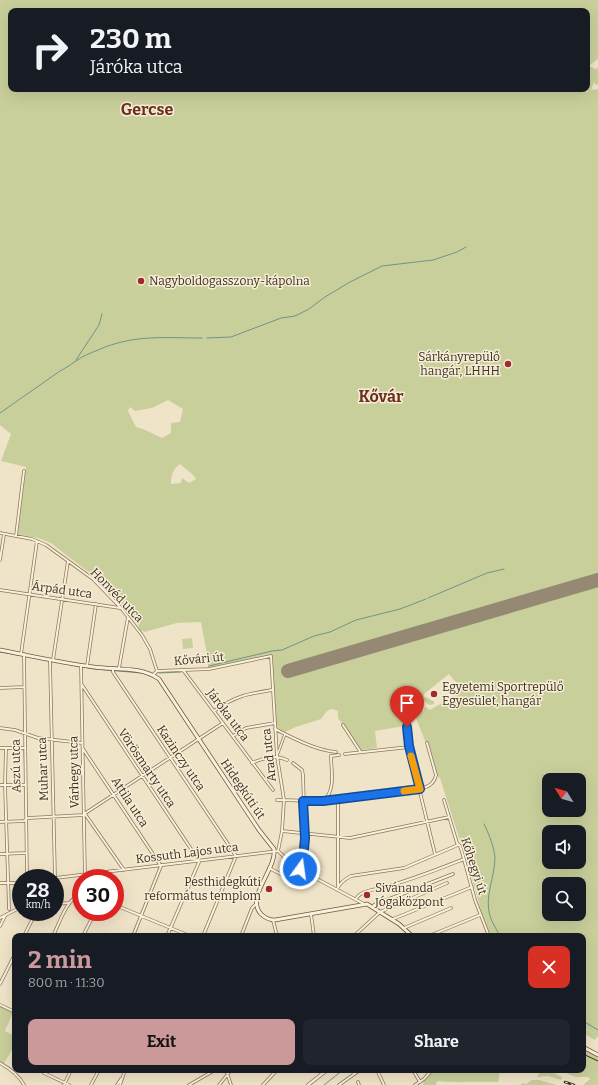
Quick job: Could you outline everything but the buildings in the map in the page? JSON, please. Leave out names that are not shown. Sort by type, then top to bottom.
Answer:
[{"type":"main road","points":[[0,650],[81,666],[113,670],[119,669],[139,671],[153,675]]},
{"type":"main road","name":"Hidegkúti út","points":[[153,675],[161,682],[276,851]]},
{"type":"main road","points":[[276,851],[256,904],[266,918],[273,920],[311,915],[364,904],[373,907],[409,933]]},
{"type":"main road","points":[[586,1049],[598,1055]]},
{"type":"street","points":[[16,536],[24,472]]},
{"type":"street","name":"Honvéd utca","points":[[0,533],[37,541],[50,547],[93,579],[121,608],[145,639],[158,671]]},
{"type":"street","points":[[0,560],[4,534]]},
{"type":"street","name":"Aszú utca","points":[[27,869],[23,655],[29,594],[37,541]]},
{"type":"street","name":"Muhar utca","points":[[55,869],[51,740],[51,660],[63,599],[68,561]]},
{"type":"street","name":"Árpád utca","points":[[0,590],[121,608]]},
{"type":"street","points":[[87,666],[96,604]]},
{"type":"street","points":[[119,669],[128,617]]},
{"type":"street","name":"Kővári út","points":[[153,675],[158,671],[209,669],[271,656]]},
{"type":"street","name":"Arad utca","points":[[271,656],[277,756],[284,800],[282,831],[276,851]]},
{"type":"street","name":"Várhegy utca","points":[[81,666],[85,869]]},
{"type":"street","name":"Kazinczy utca","points":[[113,670],[236,856]]},
{"type":"street","name":"Járóka utca","points":[[183,670],[272,790]]},
{"type":"street","name":"Vörösmarty utca","points":[[81,684],[199,861]]},
{"type":"street","points":[[0,688],[24,687]]},
{"type":"street","points":[[214,711],[226,703],[247,694],[272,690]]},
{"type":"street","points":[[402,704],[409,746],[435,854]]},
{"type":"street","points":[[0,822],[24,821],[28,818],[84,814],[223,724]]},
{"type":"street","points":[[232,736],[246,728],[275,724]]},
{"type":"street","points":[[343,725],[360,751]]},
{"type":"street","points":[[0,728],[15,730],[51,740],[82,743]]},
{"type":"street","points":[[275,729],[308,744],[336,752]]},
{"type":"street","points":[[278,753],[285,733]]},
{"type":"street","points":[[277,800],[338,800],[420,789],[432,784],[436,775],[427,743]]},
{"type":"street","points":[[345,754],[409,746]]},
{"type":"street","points":[[0,748],[25,748]]},
{"type":"street","points":[[6,748],[9,909]]},
{"type":"street","name":"Attila utca","points":[[82,748],[161,866]]},
{"type":"street","points":[[323,801],[327,798],[332,784],[331,756],[339,755]]},
{"type":"street","points":[[252,763],[265,758],[277,756],[287,760]]},
{"type":"street","points":[[269,868],[294,880],[302,871],[305,833],[302,770],[293,763]]},
{"type":"street","points":[[0,785],[26,785]]},
{"type":"street","points":[[337,889],[338,800]]},
{"type":"street","name":"Kőhegyi út","points":[[444,800],[487,933]]},
{"type":"street","points":[[84,814],[123,869]]},
{"type":"street","points":[[282,831],[338,838],[350,838],[449,817]]},
{"type":"street","points":[[338,886],[346,878],[355,875],[404,868],[458,845]]},
{"type":"street","points":[[276,851],[302,871],[364,904]]},
{"type":"street","name":"Kossuth Lajos utca","points":[[124,870],[276,851]]},
{"type":"street","points":[[0,854],[26,853]]},
{"type":"street","points":[[204,933],[236,856]]},
{"type":"street","points":[[356,899],[359,895],[368,891],[409,881],[464,860]]},
{"type":"street","points":[[168,933],[199,861]]},
{"type":"street","points":[[134,933],[161,866]]},
{"type":"street","points":[[373,907],[374,905],[454,874]]},
{"type":"street","points":[[0,884],[9,883]]},
{"type":"street","points":[[357,933],[380,912],[447,883]]},
{"type":"street","points":[[392,920],[472,887]]},
{"type":"street","points":[[54,933],[69,903],[72,900]]},
{"type":"street","points":[[64,903],[69,903]]},
{"type":"street","points":[[242,933],[252,908],[256,904]]},
{"type":"street","points":[[404,928],[451,908]]},
{"type":"street","points":[[124,909],[182,933]]},
{"type":"street","points":[[0,918],[12,912]]},
{"type":"street","points":[[311,915],[314,933]]},
{"type":"street","points":[[436,933],[480,915]]},
{"type":"street","points":[[0,926],[5,916]]},
{"type":"street","points":[[273,920],[276,933]]},
{"type":"street","points":[[26,933],[32,921]]},
{"type":"street","points":[[85,933],[91,921]]},
{"type":"street","points":[[0,984],[12,960]]},
{"type":"street","points":[[0,1005],[12,1011]]},
{"type":"street","points":[[0,1063],[12,1071]]},
{"type":"street","points":[[15,1073],[24,1085]]},
{"type":"street","points":[[44,1073],[64,1084],[69,1085]]},
{"type":"street","points":[[64,1084],[70,1073]]},
{"type":"street","points":[[91,1085],[97,1073]]},
{"type":"street","points":[[119,1085],[124,1073]]},
{"type":"street","points":[[189,1085],[210,1073]]},
{"type":"street","points":[[263,1085],[274,1073]]},
{"type":"street","points":[[308,1085],[322,1073]]},
{"type":"street","points":[[378,1073],[384,1085]]},
{"type":"street","points":[[415,1073],[420,1082]]},
{"type":"street","points":[[415,1085],[429,1073]]},
{"type":"street","points":[[219,1085],[228,1074]]},
{"type":"street","points":[[228,1074],[231,1085]]},
{"type":"street","points":[[339,1085],[354,1074]]},
{"type":"green space","points":[[0,0],[598,0],[598,59],[590,65],[590,8],[8,8],[8,92],[590,92],[590,67],[595,69],[598,68],[598,85],[594,82],[591,90],[598,89],[598,1036],[595,1040],[586,1035],[586,1030],[593,1033],[586,1029],[586,933],[490,933],[482,914],[463,847],[440,778],[436,775],[426,743],[413,711],[422,709],[424,712],[424,708],[426,707],[430,710],[458,694],[459,686],[449,674],[424,694],[424,697],[434,701],[434,704],[429,705],[423,700],[421,702],[422,704],[418,705],[415,703],[415,700],[401,704],[404,726],[375,731],[377,748],[361,750],[338,718],[338,711],[332,709],[327,711],[321,719],[285,732],[276,728],[272,655],[208,668],[208,660],[201,622],[177,623],[144,632],[142,630],[141,632],[138,628],[139,626],[129,612],[94,576],[51,543],[38,538],[18,534],[26,467],[1,461],[11,434],[0,425]],"holes":[[[168,400],[183,409],[180,422],[171,423],[171,433],[162,438],[136,427],[128,411],[130,407],[135,411],[152,408]],[[180,464],[196,479],[189,483],[182,478],[181,483],[171,484],[173,472]]]},
{"type":"green space","points":[[192,638],[193,648],[183,649],[182,639]]},
{"type":"green space","points":[[0,1006],[12,1012],[5,1031],[12,1034],[12,1050],[3,1065],[0,1063]]},
{"type":"green space","points":[[590,1049],[598,1053],[598,1085],[583,1085],[590,1079],[588,1077],[576,1077],[566,1073],[586,1073],[586,1051],[588,1052]]},
{"type":"green space","points":[[430,1073],[500,1073],[498,1082],[437,1081],[436,1085],[423,1085],[424,1079]]},
{"type":"green space","points":[[540,1073],[553,1073],[562,1077],[561,1080],[548,1076],[537,1077]]},
{"type":"green space","points":[[532,1080],[539,1080],[557,1085],[519,1085],[524,1083],[526,1084]]},
{"type":"waterway","points":[[207,338],[231,337],[281,318],[295,316],[309,309],[325,297],[350,282],[382,266],[433,260],[457,252],[466,247]]},
{"type":"waterway","points":[[76,360],[99,325],[102,314]]},
{"type":"waterway","points":[[0,413],[81,358],[111,345],[137,339],[202,338]]},
{"type":"waterway","points":[[428,598],[487,573],[504,569]]},
{"type":"waterway","points":[[209,666],[282,650],[314,636],[330,632],[356,620],[400,609],[426,599]]},
{"type":"waterway","points":[[0,652],[23,656]]},
{"type":"waterway","points":[[71,665],[94,669],[142,673]]},
{"type":"waterway","points":[[159,673],[181,672]]},
{"type":"waterway","points":[[24,749],[25,784]]},
{"type":"waterway","points":[[484,824],[491,840],[495,857],[488,909],[498,933]]},
{"type":"waterway","points":[[586,1023],[598,1030]]},
{"type":"waterway","points":[[324,1085],[339,1073]]},
{"type":"runway","points":[[288,671],[598,580]]},
{"type":"tram line","points":[[586,1055],[598,1061]]},
{"type":"railway","points":[[565,1082],[574,1085]]},
{"type":"slow traffic","points":[[404,791],[420,789],[411,756]]},
{"type":"place","name":"Nagyboldogasszony-kápolna","points":[[141,281]]},
{"type":"place","name":"Sárkányrepülő hangár, LHHH","points":[[508,364]]},
{"type":"place","name":"Egyetemi Sportrepülő Egyesület, hangár","points":[[434,694]]},
{"type":"place","name":"Pesthidegkúti református templom","points":[[269,889]]},
{"type":"place","name":"Sivánanda Jógaközpont","points":[[367,895]]},
{"type":"district","name":"Gercse","points":[[147,109]]},
{"type":"district","name":"Kővár","points":[[381,396]]},
{"type":"route","points":[[300,869],[302,871],[305,838],[303,801],[323,801],[420,789],[409,746],[407,727]]}]
